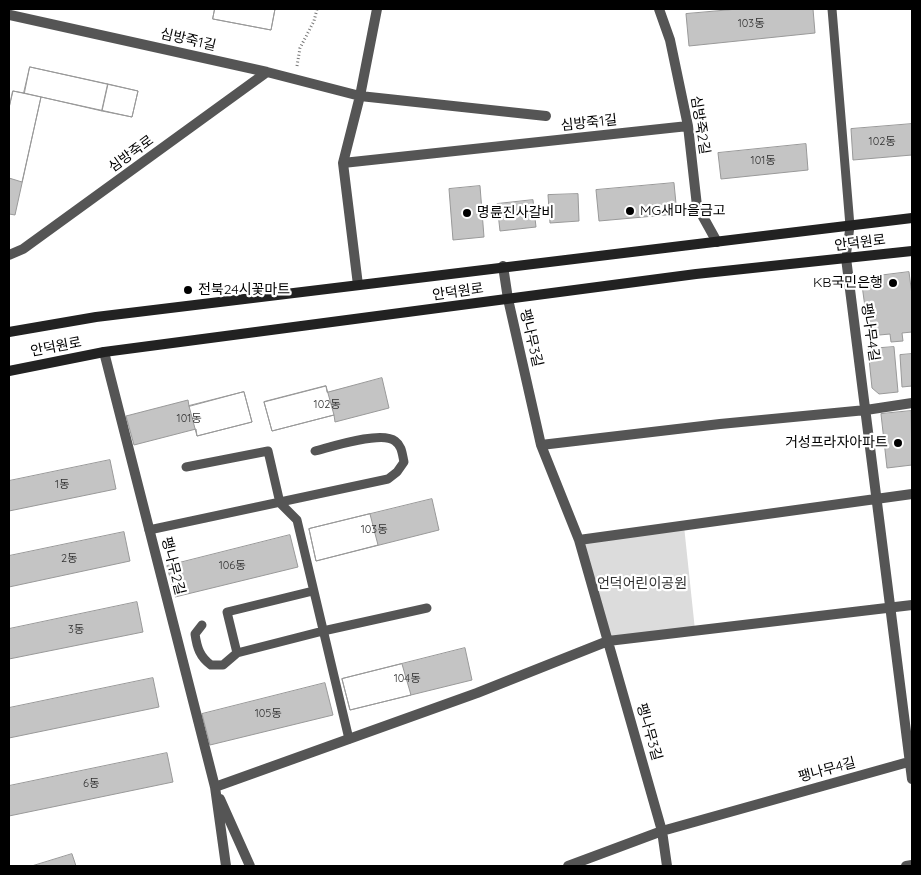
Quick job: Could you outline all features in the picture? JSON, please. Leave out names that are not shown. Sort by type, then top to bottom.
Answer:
[{"type":"street","points":[[358,286],[343,163],[360,96],[377,9]]},
{"type":"street","name":"심방죽2길","points":[[659,9],[670,40],[688,126],[697,206],[717,242]]},
{"type":"street","name":"심방죽1길","points":[[10,14],[267,72],[360,96],[546,116]]},
{"type":"street","name":"심방죽로","points":[[9,254],[23,249],[267,72]]},
{"type":"street","name":"심방죽1길","points":[[343,163],[688,126]]},
{"type":"street","name":"안덕원로","points":[[9,332],[96,317],[358,286],[503,266],[912,218]]},
{"type":"street","name":"안덕원로","points":[[9,370],[104,352],[696,274],[912,251]]},
{"type":"street","name":"팽나무4길","points":[[846,258],[912,779]]},
{"type":"street","name":"팽나무3길","points":[[503,266],[508,299],[541,445],[579,540],[662,831],[667,866]]},
{"type":"street","name":"팽나무2길","points":[[104,352],[215,787],[226,866]]},
{"type":"street","points":[[541,445],[720,424],[866,410],[912,403]]},
{"type":"street","points":[[579,540],[912,494]]},
{"type":"street","points":[[215,787],[477,693],[608,641],[912,605]]},
{"type":"street","name":"팽나무4길","points":[[662,831],[911,762]]},
{"type":"street","name":"팽나무2길","points":[[215,787],[250,866]]},
{"type":"street","points":[[568,866],[662,831]]},
{"type":"street","points":[[906,866],[912,864]]},
{"type":"lane","points":[[832,9],[850,226],[846,258]]},
{"type":"lane","points":[[149,530],[388,479],[397,472],[404,462],[401,447],[393,439],[377,437],[315,451]]},
{"type":"lane","points":[[186,467],[268,451],[280,503],[297,520],[349,739]]},
{"type":"lane","points":[[237,652],[227,612],[314,591]]},
{"type":"lane","points":[[202,625],[195,634],[196,646],[203,659],[211,666],[224,665],[237,652],[427,608]]},
{"type":"path","points":[[294,79],[300,48],[314,21],[317,9]]},
{"type":"green space","name":"언덕어린이공원","points":[[684,526],[695,630],[607,637],[579,540]]},
{"type":"building","points":[[215,9],[275,9],[271,30],[213,19]]},
{"type":"building","points":[[215,9],[275,9],[271,30],[213,19]]},
{"type":"building","points":[[738,9],[813,9],[815,33],[689,46],[686,14]]},
{"type":"building","points":[[30,67],[138,91],[132,117],[41,97],[15,215],[9,214],[9,108],[13,91],[24,93]]},
{"type":"building","points":[[30,67],[108,84],[102,111],[24,93]]},
{"type":"building","points":[[108,84],[138,91],[132,117],[102,111]]},
{"type":"building","points":[[13,91],[41,97],[22,182],[9,178],[9,108]]},
{"type":"building","points":[[912,124],[912,155],[853,160],[851,129]]},
{"type":"building","points":[[806,144],[808,170],[721,179],[718,153]]},
{"type":"building","points":[[674,183],[677,214],[599,221],[596,190]]},
{"type":"building","name":"명륜진사갈비","points":[[480,186],[484,237],[453,240],[449,189]]},
{"type":"building","points":[[578,194],[579,221],[550,223],[548,195]]},
{"type":"building","points":[[533,200],[536,227],[500,231],[497,204]]},
{"type":"building","points":[[909,272],[912,295],[912,332],[902,333],[903,341],[891,342],[890,334],[869,336],[861,278]]},
{"type":"building","points":[[894,347],[898,392],[879,394],[872,388],[868,349]]},
{"type":"building","points":[[912,354],[912,386],[902,387],[900,355]]},
{"type":"building","points":[[382,378],[389,408],[335,422],[334,415],[272,431],[264,402],[326,386],[327,392]]},
{"type":"building","points":[[326,386],[334,415],[272,431],[264,402]]},
{"type":"building","points":[[244,392],[252,422],[197,436],[196,429],[134,445],[126,416],[188,400],[189,406]]},
{"type":"building","points":[[244,392],[252,422],[197,436],[189,406]]},
{"type":"building","name":"거성프라자아파트","points":[[911,411],[912,465],[887,468],[881,414]]},
{"type":"building","points":[[110,460],[116,489],[9,511],[9,481]]},
{"type":"building","points":[[432,499],[439,530],[316,561],[309,529]]},
{"type":"building","points":[[370,514],[378,545],[316,561],[309,529]]},
{"type":"building","points":[[124,532],[130,561],[9,587],[9,556]]},
{"type":"building","points":[[290,535],[298,567],[175,597],[167,566]]},
{"type":"building","points":[[137,602],[143,632],[9,659],[9,629]]},
{"type":"building","points":[[465,648],[472,680],[350,710],[342,679]]},
{"type":"building","points":[[402,664],[411,695],[350,710],[342,679]]},
{"type":"building","points":[[153,678],[159,707],[9,738],[9,708]]},
{"type":"building","points":[[325,683],[333,715],[210,745],[202,714]]},
{"type":"building","points":[[167,753],[173,782],[9,816],[9,786]]},
{"type":"building","points":[[72,854],[76,866],[32,866]]},
{"type":"place","name":"MG새마을금고","points":[[630,211]]},
{"type":"place","name":"명륜진사갈비","points":[[467,213]]},
{"type":"place","name":"KB국민은행","points":[[893,283]]},
{"type":"place","name":"전북24시꽃마트","points":[[188,290]]},
{"type":"place","name":"거성프라자아파트","points":[[898,443]]}]
